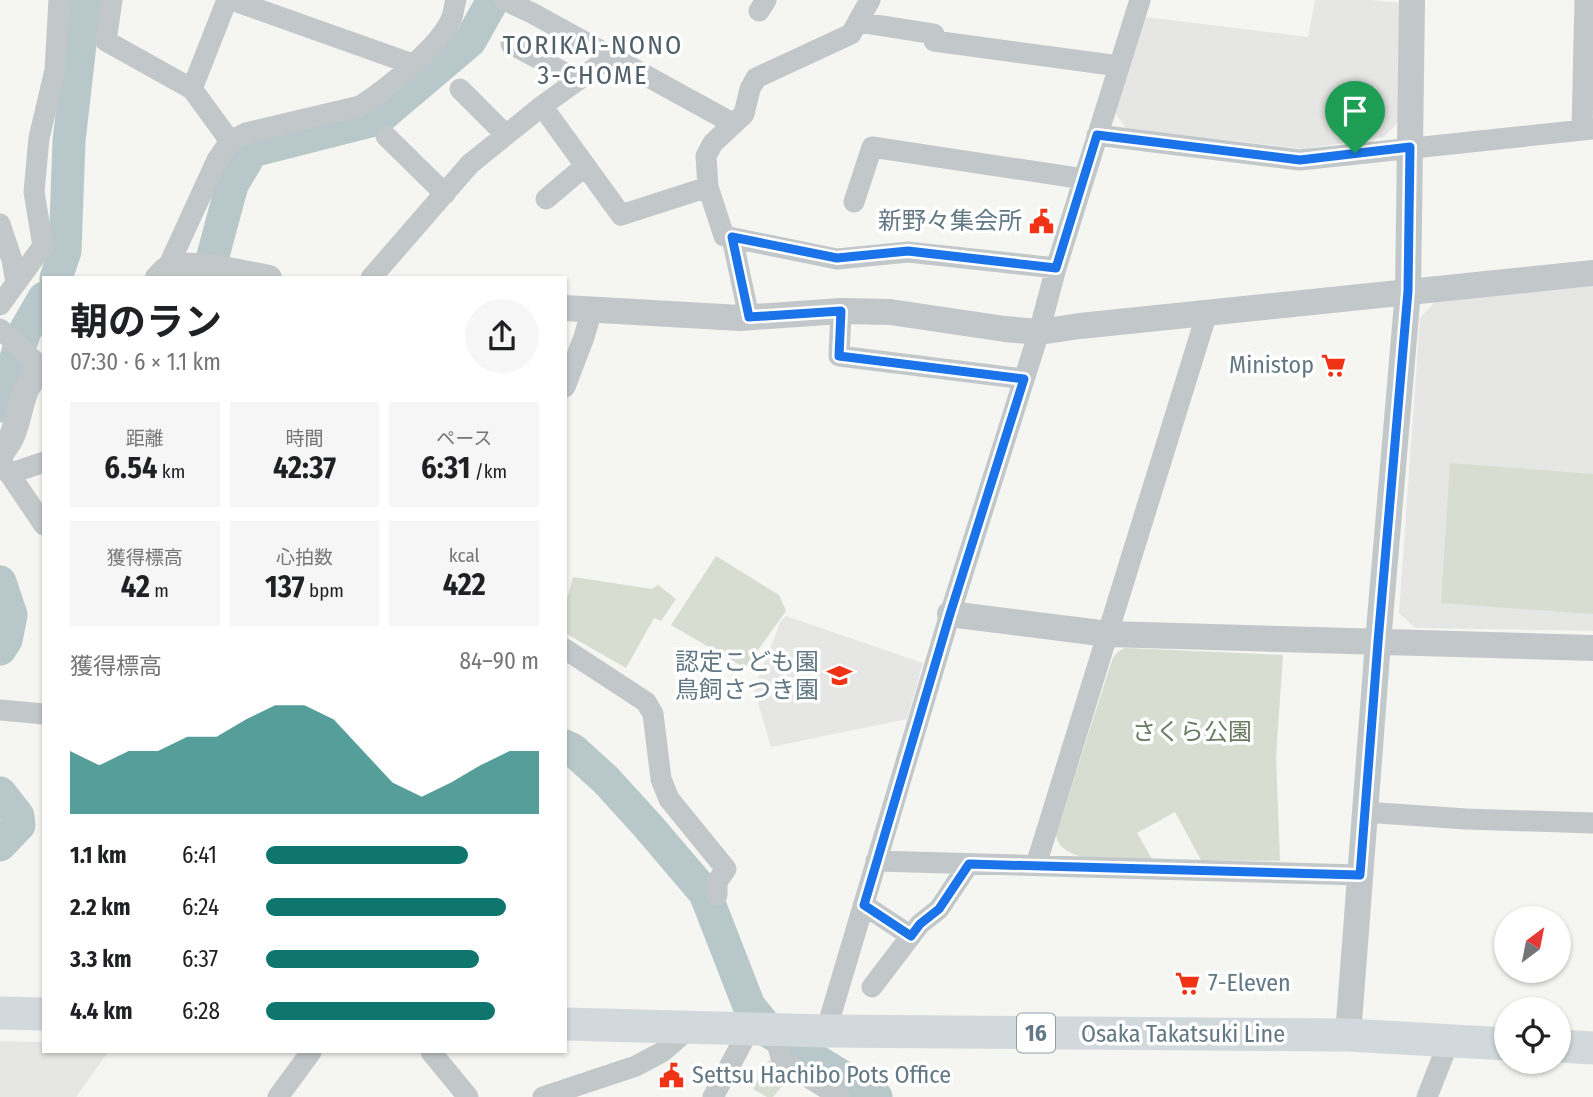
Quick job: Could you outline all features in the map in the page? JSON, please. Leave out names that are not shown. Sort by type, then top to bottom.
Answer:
[{"type":"main road","points":[[0,1013],[42,1014]]},
{"type":"main road","name":"Osaka Takatsuki Line","points":[[567,1024],[826,1031],[1349,1035],[1494,1043]]},
{"type":"street","points":[[0,305],[43,246],[34,192],[39,138],[55,70],[59,0]]},
{"type":"street","points":[[112,0],[106,41],[192,89],[230,141]]},
{"type":"street","points":[[192,89],[230,0],[412,64]]},
{"type":"street","points":[[258,276],[223,270],[178,271],[217,160],[230,141],[246,133],[360,106],[375,96],[439,38],[452,18],[456,0]]},
{"type":"street","points":[[504,0],[734,124]]},
{"type":"street","points":[[870,0],[852,34],[756,78],[750,89],[744,114],[713,144],[706,156],[708,187],[724,236],[837,258],[908,251],[1056,268]]},
{"type":"street","points":[[826,1031],[950,614],[1140,0]]},
{"type":"street","points":[[1349,1035],[1364,812],[1408,291],[1412,0]]},
{"type":"street","points":[[1097,135],[1300,160],[1588,129],[1585,0]]},
{"type":"street","points":[[858,22],[934,34],[934,41],[1119,66]]},
{"type":"street","points":[[511,44],[578,80]]},
{"type":"street","points":[[373,276],[470,164],[542,106],[610,57]]},
{"type":"street","points":[[460,89],[506,135]]},
{"type":"street","points":[[542,106],[621,215],[708,187]]},
{"type":"street","points":[[386,136],[445,194]]},
{"type":"street","points":[[854,202],[872,147],[1084,179]]},
{"type":"street","points":[[547,199],[585,166]]},
{"type":"street","points":[[0,224],[20,277],[29,285],[0,321]]},
{"type":"street","points":[[732,237],[749,317]]},
{"type":"street","points":[[567,308],[749,317],[841,311],[890,312],[1039,332],[1593,273]]},
{"type":"street","points":[[567,382],[592,310]]},
{"type":"street","points":[[841,311],[839,356],[1024,379]]},
{"type":"street","points":[[1036,865],[1207,313]]},
{"type":"street","points":[[0,329],[42,367]]},
{"type":"street","points":[[3,463],[26,387],[42,369]]},
{"type":"street","points":[[3,463],[42,462]]},
{"type":"street","points":[[3,463],[42,522]]},
{"type":"street","points":[[950,614],[1108,634],[1593,648]]},
{"type":"street","points":[[567,650],[646,702],[653,714],[660,779],[669,799],[726,869],[717,883],[717,895]]},
{"type":"street","points":[[0,710],[42,714]]},
{"type":"street","points":[[1364,812],[1593,823]]},
{"type":"street","points":[[876,861],[1360,875]]},
{"type":"street","points":[[872,987],[920,924],[939,909],[969,864]]},
{"type":"street","points":[[864,905],[911,936]]},
{"type":"street","points":[[543,1097],[636,1066],[662,1052],[691,1027]]},
{"type":"street","points":[[713,1097],[762,1029],[782,1060],[840,1097]]},
{"type":"street","points":[[1427,1097],[1449,1041]]},
{"type":"street","points":[[278,1097],[310,1053]]},
{"type":"street","points":[[432,1053],[468,1097]]},
{"type":"shaded area","points":[[1315,0],[1401,3],[1398,122],[1384,137],[1303,149],[1126,128],[1115,113],[1145,17],[1308,37]]},
{"type":"shaded area","points":[[1593,286],[1593,631],[1415,628],[1399,613],[1420,318],[1435,302]]},
{"type":"shaded area","name":"認定こども園 鳥飼さつき園","points":[[786,616],[923,663],[907,719],[771,747],[754,689],[781,621]]},
{"type":"shaded area","points":[[0,1041],[42,1042],[42,1053],[107,1053],[76,1097],[0,1097]]},
{"type":"green space","points":[[1450,463],[1593,474],[1593,614],[1441,603]]},
{"type":"green space","points":[[716,556],[779,595],[786,611],[745,668],[671,625]]},
{"type":"green space","points":[[573,577],[652,589],[658,585],[676,599],[661,621],[654,618],[626,668],[567,634],[567,600]]},
{"type":"green space","name":"さくら公園","points":[[1125,648],[1283,655],[1276,757],[1280,861],[1201,860],[1175,812],[1137,833],[1152,859],[1112,860],[1082,857],[1061,845],[1056,835],[1111,663],[1116,654]]},
{"type":"green space","points":[[769,1060],[791,1075],[773,1097],[767,1097],[753,1089]]},
{"type":"waterway","points":[[57,276],[65,251],[69,141],[85,0]]},
{"type":"waterway","points":[[208,276],[232,185],[252,151],[378,119],[470,41],[493,0]]},
{"type":"waterway","points":[[0,406],[25,331],[42,301]]},
{"type":"waterway","points":[[0,582],[11,615],[6,640],[0,649]]},
{"type":"waterway","points":[[567,747],[606,780],[705,893],[749,1006],[771,1033],[876,1097]]},
{"type":"waterway","points":[[0,793],[18,816],[19,825],[0,845]]},
{"type":"place","name":"新野々集会所","points":[[1042,221]]},
{"type":"place","name":"Ministop","points":[[1334,365]]},
{"type":"place","name":"認定こども園 鳥飼さつき園","points":[[839,676]]},
{"type":"place","name":"7-Eleven","points":[[1188,983]]},
{"type":"place","name":"Settsu Hachibo Pots Office","points":[[672,1075]]},
{"type":"district","name":"TORIKAI-NONO 3-CHOME","points":[[593,60]]},
{"type":"route","points":[[1097,135],[1300,160],[1355,153],[1410,147],[1408,291],[1360,875],[969,864],[939,909],[920,924],[911,936],[864,905],[950,614],[1024,379],[839,356],[841,311],[749,317],[732,237],[837,258],[908,251],[1056,268],[1097,135]]}]
